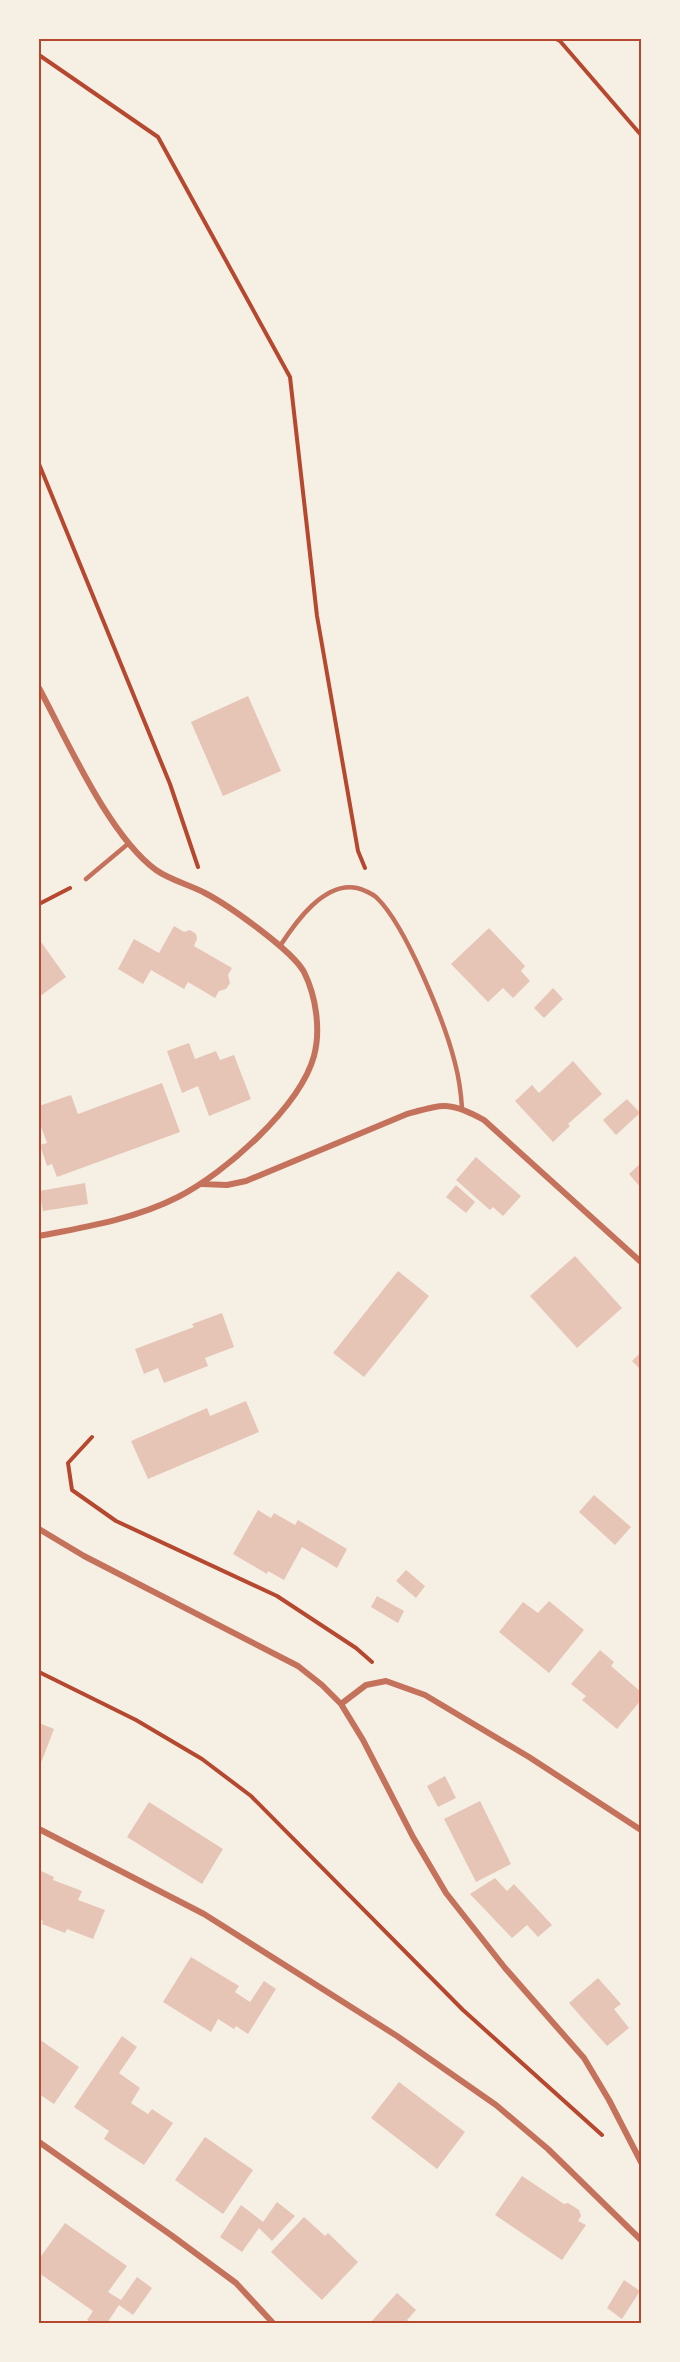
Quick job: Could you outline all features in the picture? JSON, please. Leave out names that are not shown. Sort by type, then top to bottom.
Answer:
[{"type":"street","points":[[39,688],[89,781],[129,843],[156,870],[207,894],[280,946],[303,970],[313,994],[317,1023],[314,1056],[297,1090],[277,1117],[202,1184],[143,1212],[103,1224],[39,1236]]},
{"type":"street","points":[[202,1184],[227,1185],[246,1181],[407,1114],[433,1107],[451,1106],[462,1108],[484,1120],[641,1262]]},
{"type":"street","points":[[39,1529],[84,1556],[298,1666],[322,1685],[340,1704],[363,1740],[413,1838],[446,1893],[505,1968],[584,2058],[641,2162]]},
{"type":"street","points":[[340,1704],[366,1685],[386,1681],[425,1695],[529,1757],[641,1830]]},
{"type":"street","points":[[39,1829],[204,1914],[397,2036],[496,2105],[548,2148],[641,2240]]},
{"type":"street","points":[[39,2142],[236,2283],[273,2323]]},
{"type":"lane","points":[[86,879],[129,843]]},
{"type":"lane","points":[[280,946],[297,920],[315,903],[337,889],[356,888],[376,897],[398,926],[431,997],[455,1062],[462,1108]]},
{"type":"path","points":[[556,39],[641,135]]},
{"type":"path","points":[[39,55],[158,137],[290,377],[319,627],[358,850],[376,897]]},
{"type":"path","points":[[39,464],[170,784],[207,894]]},
{"type":"path","points":[[39,904],[86,879]]},
{"type":"path","points":[[92,1437],[68,1462],[72,1490],[116,1521],[277,1596],[356,1648],[372,1662],[386,1681]]},
{"type":"path","points":[[39,1672],[136,1720],[202,1759],[251,1796],[463,2010],[596,2131],[617,2146],[638,2154]]},
{"type":"building","points":[[248,696],[281,771],[223,796],[191,722]]},
{"type":"building","points":[[174,926],[184,932],[190,930],[196,934],[197,939],[194,946],[232,968],[228,975],[230,983],[226,989],[219,991],[215,998],[188,982],[184,989],[151,970],[143,984],[118,969],[134,939],[159,953]]},
{"type":"building","points":[[489,928],[525,966],[521,971],[530,981],[513,998],[503,988],[488,1002],[451,964]]},
{"type":"building","points":[[39,939],[66,977],[39,997]]},
{"type":"building","points":[[553,988],[563,999],[544,1018],[534,1008]]},
{"type":"building","points":[[189,1043],[195,1059],[216,1051],[220,1060],[234,1055],[251,1099],[209,1116],[198,1086],[182,1093],[167,1051]]},
{"type":"building","points":[[573,1061],[602,1094],[568,1124],[570,1126],[553,1142],[515,1101],[532,1085],[539,1093]]},
{"type":"building","points":[[162,1083],[180,1132],[57,1177],[52,1164],[47,1166],[40,1145],[47,1143],[39,1121],[39,1106],[71,1095],[78,1114]]},
{"type":"building","points":[[627,1099],[640,1113],[616,1135],[603,1120]]},
{"type":"building","points":[[476,1157],[521,1196],[503,1216],[493,1207],[490,1210],[456,1180]]},
{"type":"building","points":[[641,1163],[641,1188],[629,1174]]},
{"type":"building","points":[[85,1183],[88,1204],[43,1211],[39,1191]]},
{"type":"building","points":[[456,1185],[475,1202],[466,1213],[446,1197]]},
{"type":"building","points":[[575,1256],[622,1308],[577,1348],[530,1296]]},
{"type":"building","points":[[398,1271],[429,1296],[364,1377],[333,1353]]},
{"type":"building","points":[[222,1313],[234,1347],[205,1358],[208,1366],[164,1383],[158,1368],[144,1374],[135,1349],[194,1327],[192,1324]]},
{"type":"building","points":[[641,1352],[641,1370],[632,1361]]},
{"type":"building","points":[[246,1401],[259,1432],[148,1479],[131,1441],[207,1408],[210,1416]]},
{"type":"building","points":[[594,1495],[631,1527],[615,1545],[579,1512]]},
{"type":"building","points":[[258,1510],[271,1518],[274,1513],[295,1525],[298,1520],[347,1549],[337,1568],[302,1547],[284,1580],[268,1571],[267,1574],[233,1554]]},
{"type":"building","points":[[406,1570],[425,1586],[416,1598],[396,1581]]},
{"type":"building","points":[[377,1596],[404,1611],[398,1623],[371,1607]]},
{"type":"building","points":[[549,1601],[584,1630],[549,1673],[499,1632],[523,1602],[538,1613]]},
{"type":"building","points":[[600,1650],[614,1662],[611,1666],[641,1692],[641,1700],[617,1729],[582,1700],[586,1696],[571,1684]]},
{"type":"building","points":[[39,1723],[54,1729],[39,1768]]},
{"type":"building","points":[[445,1776],[456,1798],[438,1807],[427,1786]]},
{"type":"building","points":[[480,1801],[511,1864],[476,1882],[444,1819]]},
{"type":"building","points":[[149,1802],[223,1849],[202,1884],[127,1837]]},
{"type":"building","points":[[39,1870],[54,1877],[53,1880],[82,1891],[78,1900],[105,1910],[93,1939],[67,1929],[65,1933],[42,1924],[43,1921],[39,1919]]},
{"type":"building","points":[[495,1878],[507,1891],[514,1884],[552,1925],[538,1937],[527,1925],[512,1938],[470,1894]]},
{"type":"building","points":[[191,1957],[239,1986],[235,1992],[250,2002],[264,1981],[276,1989],[248,2034],[218,2019],[211,2032],[163,2002]]},
{"type":"building","points":[[598,1978],[621,2004],[614,2009],[629,2028],[607,2046],[569,2003]]},
{"type":"building","points":[[122,2036],[137,2047],[119,2073],[140,2088],[131,2103],[148,2114],[152,2109],[173,2123],[144,2165],[104,2139],[109,2131],[74,2107]]},
{"type":"building","points":[[39,2039],[79,2067],[54,2104],[39,2094]]},
{"type":"building","points":[[399,2082],[465,2132],[437,2169],[371,2118]]},
{"type":"building","points":[[205,2137],[253,2170],[223,2214],[175,2180]]},
{"type":"building","points":[[522,2176],[564,2204],[568,2203],[579,2210],[581,2216],[578,2221],[586,2225],[562,2260],[495,2215]]},
{"type":"building","points":[[277,2202],[295,2216],[272,2241],[259,2228],[242,2252],[220,2237],[241,2205],[263,2222]]},
{"type":"building","points":[[304,2217],[325,2236],[328,2233],[358,2262],[322,2300],[271,2252]]},
{"type":"building","points":[[65,2223],[127,2266],[108,2292],[121,2300],[137,2277],[152,2288],[133,2315],[119,2305],[107,2323],[92,2323],[87,2320],[93,2311],[39,2273],[39,2259]]},
{"type":"building","points":[[624,2280],[640,2291],[622,2319],[607,2308]]},
{"type":"building","points":[[397,2293],[416,2310],[407,2320],[411,2323],[370,2323]]}]
